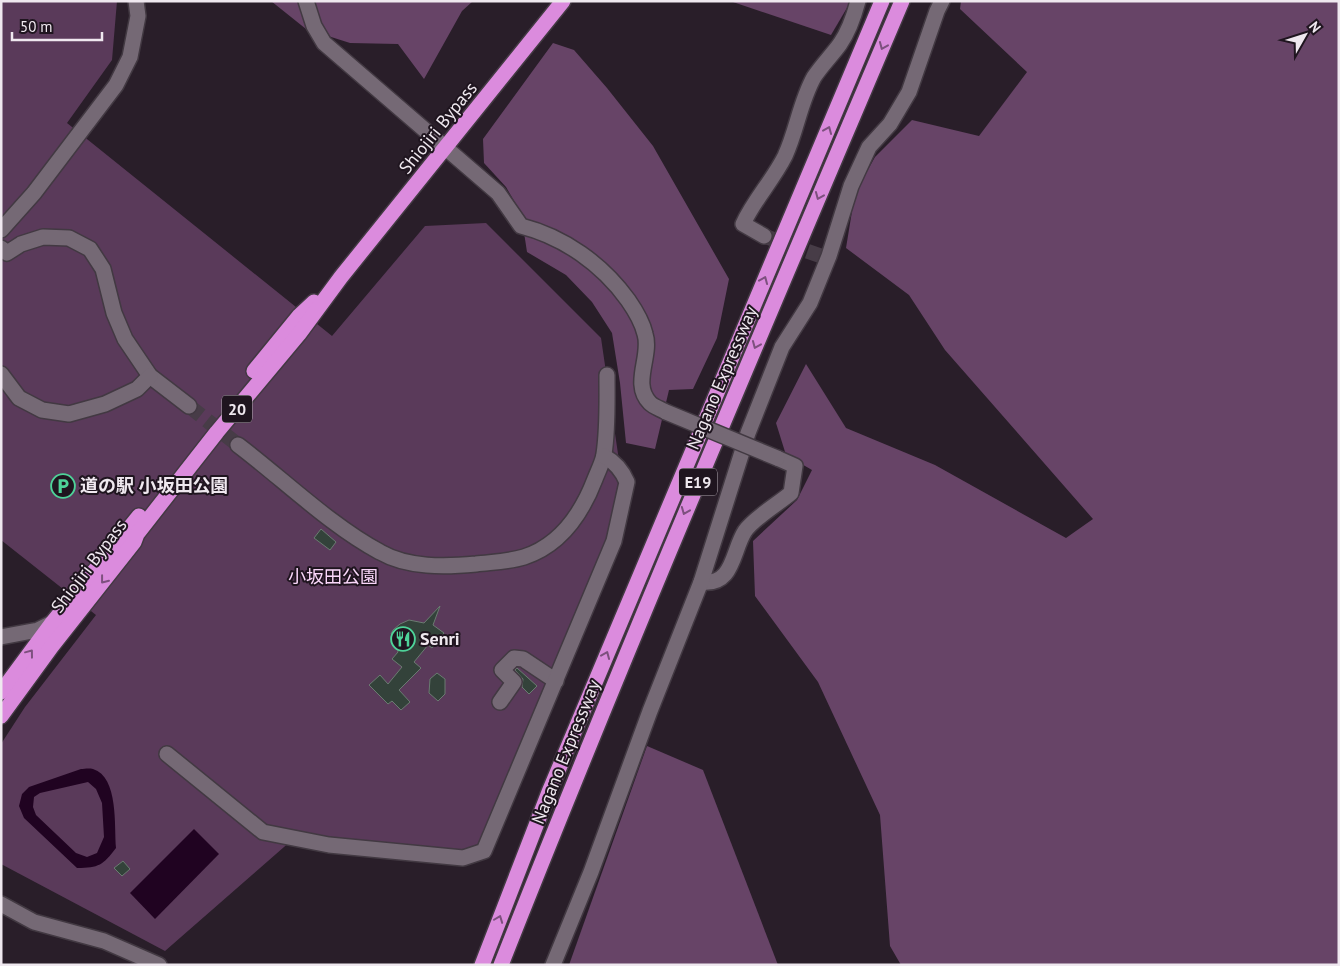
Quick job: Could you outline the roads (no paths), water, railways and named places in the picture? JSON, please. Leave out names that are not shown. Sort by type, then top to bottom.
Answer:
[{"type":"highway","name":"Shiojiri Bypass","points":[[1,716],[46,653],[134,542],[137,534],[217,432],[299,334],[341,277],[563,1]]},
{"type":"highway","name":"Nagano Expressway","points":[[482,965],[549,792],[882,1]]},
{"type":"highway","name":"Nagano Expressway","points":[[501,965],[565,803],[688,504],[902,1]]},
{"type":"highway","name":"Shiojiri Bypass","points":[[1,692],[52,624],[299,316],[341,277]]},
{"type":"street","points":[[1,230],[34,193],[116,85],[130,57],[138,16],[136,1]]},
{"type":"street","points":[[306,1],[314,26],[324,43],[498,193],[521,226],[538,230],[573,247],[601,268],[619,288],[636,312],[645,332],[647,344],[640,385],[650,404],[795,466],[791,493],[745,531],[726,574],[717,582],[711,584],[702,582]]},
{"type":"street","points":[[764,236],[743,224],[751,208],[777,171],[786,153],[804,99],[815,76],[848,32],[858,1]]},
{"type":"street","points":[[553,965],[650,711],[702,582],[748,433],[782,347],[810,303],[851,186],[869,148],[890,124],[909,92],[942,1]]},
{"type":"street","points":[[1,248],[7,253],[22,244],[42,237],[69,238],[90,249],[103,269],[114,313],[124,339],[150,376],[189,406]]},
{"type":"street","points":[[1,374],[19,398],[42,410],[69,414],[105,404],[137,389],[150,376]]},
{"type":"street","points":[[238,445],[352,535],[381,553],[406,562],[429,565],[452,566],[504,562],[540,551],[565,531],[577,517],[588,497],[604,456],[607,422],[607,375]]},
{"type":"street","points":[[167,754],[263,832],[329,845],[463,858],[484,851],[614,541],[627,482],[624,474],[614,462],[604,456]]},
{"type":"street","points":[[1,637],[38,630],[52,624]]},
{"type":"street","points":[[500,702],[514,682],[502,670],[514,658],[523,658],[556,680]]},
{"type":"street","points":[[1,904],[34,922],[104,940],[159,965]]},
{"type":"tunnel","points":[[764,236],[821,256]]},
{"type":"tunnel","points":[[189,406],[238,445]]},
{"type":"place","name":"道の駅 小坂田公園","points":[[63,486]]},
{"type":"place","name":"Senri","points":[[403,639]]},
{"type":"park label","name":"小坂田公園","points":[[333,577]]}]
